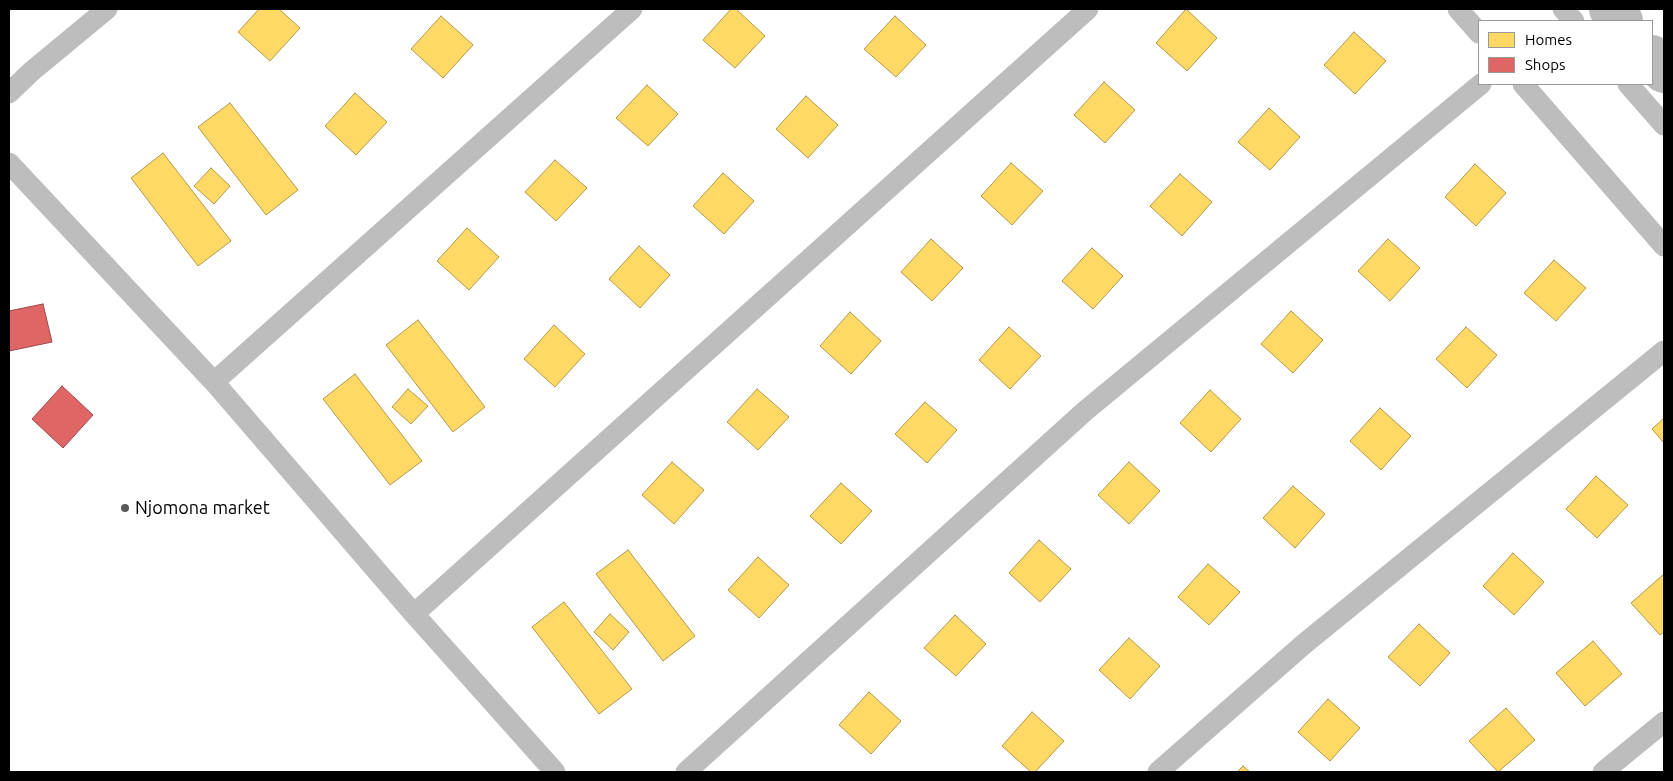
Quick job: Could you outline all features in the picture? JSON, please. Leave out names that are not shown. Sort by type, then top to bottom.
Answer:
[{"type":"lane","points":[[9,93],[32,70],[107,9]]},
{"type":"lane","points":[[214,382],[632,9]]},
{"type":"lane","points":[[414,614],[1088,9]]},
{"type":"lane","points":[[1458,9],[1478,32]]},
{"type":"lane","points":[[1563,9],[1573,20]]},
{"type":"lane","points":[[686,772],[1085,411],[1480,85]]},
{"type":"lane","points":[[1524,85],[1664,246]]},
{"type":"lane","points":[[1629,85],[1664,125]]},
{"type":"lane","points":[[9,163],[214,382],[414,614],[555,772]]},
{"type":"lane","points":[[1158,772],[1304,644],[1664,351]]},
{"type":"lane","points":[[1603,772],[1664,722]]},
{"type":"building: Homes","points":[[259,9],[279,9],[300,28],[270,61],[238,32]]},
{"type":"building: Homes","points":[[731,9],[736,9],[765,36],[735,68],[703,40]]},
{"type":"building: Homes","points":[[1186,9],[1217,38],[1187,71],[1156,43]]},
{"type":"building: Homes","points":[[441,16],[473,45],[443,78],[411,49]]},
{"type":"building: Homes","points":[[895,16],[926,45],[896,77],[864,49]]},
{"type":"building: Homes","points":[[1354,32],[1386,61],[1355,94],[1324,65]]},
{"type":"building: Homes","points":[[1104,82],[1135,110],[1105,143],[1074,115]]},
{"type":"building: Homes","points":[[647,85],[678,114],[648,146],[616,118]]},
{"type":"building: Homes","points":[[355,93],[387,122],[356,155],[325,126]]},
{"type":"building: Homes","points":[[806,96],[838,125],[808,158],[776,129]]},
{"type":"building: Homes","points":[[230,103],[298,190],[266,215],[198,127]]},
{"type":"building: Homes","points":[[1269,108],[1300,137],[1270,170],[1238,142]]},
{"type":"building: Homes","points":[[163,153],[231,241],[198,266],[131,178]]},
{"type":"building: Homes","points":[[555,160],[587,188],[556,221],[525,192]]},
{"type":"building: Homes","points":[[1011,163],[1043,191],[1012,225],[981,196]]},
{"type":"building: Homes","points":[[1475,164],[1506,193],[1476,226],[1445,197]]},
{"type":"building: Homes","points":[[211,168],[230,186],[214,204],[194,186]]},
{"type":"building: Homes","points":[[723,173],[754,201],[724,234],[693,206]]},
{"type":"building: Homes","points":[[1180,174],[1212,202],[1182,236],[1150,206]]},
{"type":"building: Homes","points":[[467,228],[499,257],[469,290],[437,261]]},
{"type":"building: Homes","points":[[931,239],[963,268],[932,301],[901,272]]},
{"type":"building: Homes","points":[[1388,239],[1420,268],[1390,301],[1358,271]]},
{"type":"building: Homes","points":[[639,246],[670,275],[640,308],[609,279]]},
{"type":"building: Homes","points":[[1092,248],[1123,276],[1093,309],[1062,281]]},
{"type":"building: Homes","points":[[1554,260],[1586,288],[1556,321],[1524,293]]},
{"type":"building: Homes","points":[[1291,311],[1323,340],[1293,373],[1261,344]]},
{"type":"building: Homes","points":[[850,312],[881,341],[851,374],[820,346]]},
{"type":"building: Homes","points":[[418,320],[485,407],[453,432],[386,345]]},
{"type":"building: Homes","points":[[554,325],[585,354],[555,387],[524,359]]},
{"type":"building: Homes","points":[[1009,327],[1041,356],[1010,389],[979,360]]},
{"type":"building: Homes","points":[[1466,327],[1497,355],[1467,388],[1436,359]]},
{"type":"building: Homes","points":[[355,374],[422,461],[390,485],[323,399]]},
{"type":"building: Homes","points":[[408,389],[428,406],[411,424],[392,407]]},
{"type":"building: Homes","points":[[757,389],[789,417],[758,450],[727,422]]},
{"type":"building: Homes","points":[[1210,390],[1241,419],[1211,452],[1180,423]]},
{"type":"building: Homes","points":[[925,402],[957,430],[927,463],[895,434]]},
{"type":"building: Homes","points":[[1380,408],[1411,436],[1381,470],[1350,441]]},
{"type":"building: Homes","points":[[1664,418],[1664,443],[1652,429]]},
{"type":"building: Homes","points":[[672,462],[704,490],[674,524],[642,495]]},
{"type":"building: Homes","points":[[1129,462],[1160,491],[1129,524],[1098,495]]},
{"type":"building: Homes","points":[[1596,476],[1628,505],[1597,538],[1566,509]]},
{"type":"building: Homes","points":[[841,483],[872,511],[841,544],[810,516]]},
{"type":"building: Homes","points":[[1293,486],[1325,514],[1295,548],[1263,518]]},
{"type":"building: Homes","points":[[1039,540],[1071,569],[1040,602],[1009,573]]},
{"type":"building: Homes","points":[[628,550],[695,636],[663,661],[596,574]]},
{"type":"building: Homes","points":[[1513,553],[1544,582],[1514,615],[1483,586]]},
{"type":"building: Homes","points":[[758,557],[789,585],[759,618],[728,590]]},
{"type":"building: Homes","points":[[1208,564],[1240,592],[1209,625],[1178,597]]},
{"type":"building: Homes","points":[[1664,574],[1664,632],[1660,635],[1631,603]]},
{"type":"building: Homes","points":[[564,602],[632,689],[599,714],[532,627]]},
{"type":"building: Homes","points":[[610,614],[629,632],[613,650],[594,632]]},
{"type":"building: Homes","points":[[955,615],[986,644],[956,676],[924,648]]},
{"type":"building: Homes","points":[[1419,624],[1450,653],[1420,686],[1388,657]]},
{"type":"building: Homes","points":[[1129,638],[1160,666],[1130,699],[1099,670]]},
{"type":"building: Homes","points":[[1593,641],[1622,674],[1585,706],[1556,673]]},
{"type":"building: Homes","points":[[869,692],[901,721],[871,754],[839,725]]},
{"type":"building: Homes","points":[[1328,699],[1360,728],[1330,761],[1298,732]]},
{"type":"building: Homes","points":[[1506,708],[1535,740],[1498,772],[1469,741]]},
{"type":"building: Homes","points":[[1032,712],[1064,741],[1035,772],[1031,772],[1002,746]]},
{"type":"building: Homes","points":[[1243,766],[1250,772],[1237,772]]},
{"type":"building: Shops","points":[[43,304],[52,342],[9,351],[9,311]]},
{"type":"building: Shops","points":[[62,386],[93,415],[63,448],[32,419]]},
{"type":"waterway","points":[[1611,9],[1620,20]]},
{"type":"waterway","points":[[1653,58],[1664,71]]},
{"type":"place","name":"Njomona market","points":[[125,508]]}]
